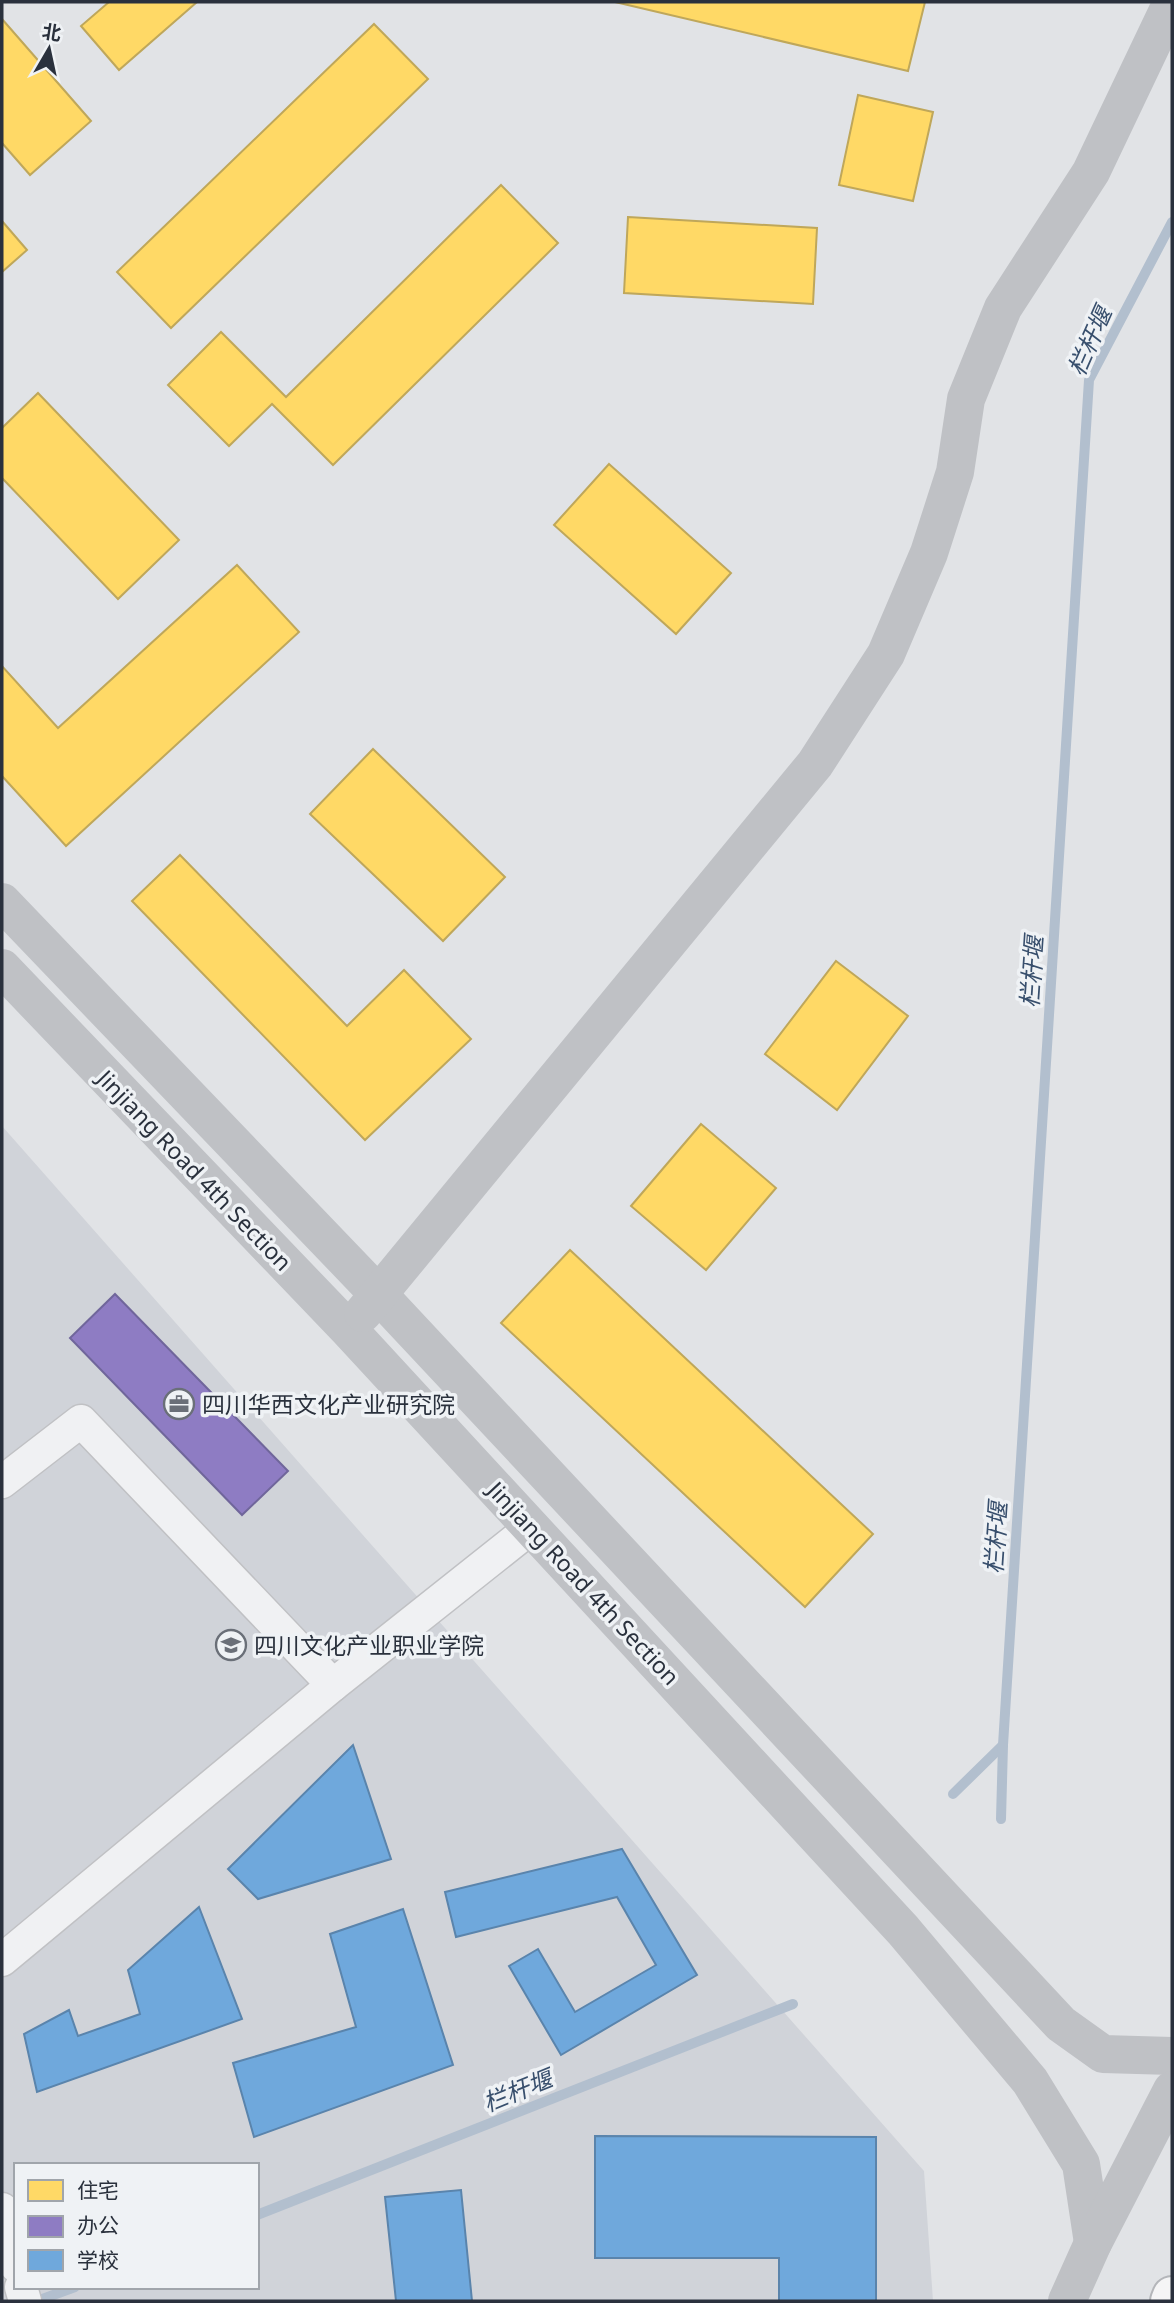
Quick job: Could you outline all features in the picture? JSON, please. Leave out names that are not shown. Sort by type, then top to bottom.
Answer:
[{"type":"highway","points":[[1170,2301],[1172,2296]]},
{"type":"street","points":[[348,1329],[379,1295],[815,764],[886,653],[929,553],[955,472],[966,399],[1003,308],[1091,172],[1172,2]]},
{"type":"street","name":"Jinjiang Road 4th Section","points":[[2,902],[379,1295],[1061,2024],[1102,2054],[1172,2056]]},
{"type":"street","name":"Jinjiang Road 4th Section","points":[[2,968],[348,1329],[903,1930],[1030,2081],[1081,2164],[1093,2243]]},
{"type":"street","points":[[2,1482],[81,1421],[333,1685]]},
{"type":"street","points":[[2,1960],[333,1685],[532,1527]]},
{"type":"street","points":[[1067,2301],[1093,2243],[1172,2090]]},
{"type":"street","points":[[2,2209],[14,2258]]},
{"type":"shaded area","name":"四川文化产业职业学院","points":[[2,1126],[924,2171],[933,2301],[2,2301]]},
{"type":"building: 住宅","points":[[109,2],[197,2],[119,70],[81,26]]},
{"type":"building: 住宅","points":[[615,2],[925,2],[908,71]]},
{"type":"building: 住宅","points":[[2,19],[91,121],[30,175],[2,143]]},
{"type":"building: 住宅","points":[[374,24],[428,79],[171,328],[117,272]]},
{"type":"building: 住宅","points":[[858,95],[933,112],[913,201],[839,185]]},
{"type":"building: 住宅","points":[[501,185],[558,243],[333,465],[272,404],[229,446],[168,385],[221,332],[286,397]]},
{"type":"building: 住宅","points":[[628,217],[817,228],[813,304],[624,293]]},
{"type":"building: 住宅","points":[[2,221],[27,250],[2,272]]},
{"type":"building: 住宅","points":[[38,393],[179,540],[118,599],[2,478],[2,428]]},
{"type":"building: 住宅","points":[[609,464],[731,573],[676,634],[554,525]]},
{"type":"building: 住宅","points":[[237,565],[299,632],[66,846],[2,776],[2,666],[58,728]]},
{"type":"building: 住宅","points":[[373,749],[505,877],[443,941],[310,814]]},
{"type":"building: 住宅","points":[[180,855],[347,1026],[404,970],[471,1039],[365,1140],[132,901]]},
{"type":"building: 住宅","points":[[836,961],[908,1016],[837,1110],[765,1054]]},
{"type":"building: 住宅","points":[[701,1124],[776,1188],[706,1270],[631,1206]]},
{"type":"building: 住宅","points":[[570,1250],[873,1534],[805,1607],[501,1323]]},
{"type":"building: 办公","name":"四川华西文化产业研究院","points":[[115,1294],[288,1471],[242,1515],[70,1338]]},
{"type":"building: 学校","points":[[353,1745],[391,1859],[258,1899],[228,1869]]},
{"type":"building: 学校","points":[[622,1849],[697,1975],[561,2055],[509,1966],[538,1949],[575,2012],[656,1965],[617,1897],[456,1937],[445,1892]]},
{"type":"building: 学校","points":[[199,1907],[242,2019],[37,2092],[24,2034],[69,2010],[78,2036],[140,2014],[128,1970]]},
{"type":"building: 学校","points":[[403,1909],[453,2065],[254,2137],[233,2063],[356,2027],[330,1934]]},
{"type":"building: 学校","points":[[595,2136],[876,2137],[876,2301],[779,2301],[779,2258],[595,2258]]},
{"type":"building: 学校","points":[[461,2190],[472,2301],[396,2301],[385,2197]]},
{"type":"waterway","name":"栏杆堰","points":[[1001,1819],[1003,1745],[1089,380],[1172,222]]},
{"type":"waterway","name":"栏杆堰","points":[[953,1794],[1003,1745]]},
{"type":"waterway","name":"栏杆堰","points":[[259,2214],[793,2004]]},
{"type":"waterway","name":"栏杆堰","points":[[37,2301],[70,2289]]},
{"type":"place","name":"四川华西文化产业研究院","points":[[179,1404]]},
{"type":"place","name":"四川文化产业职业学院","points":[[231,1645]]}]
